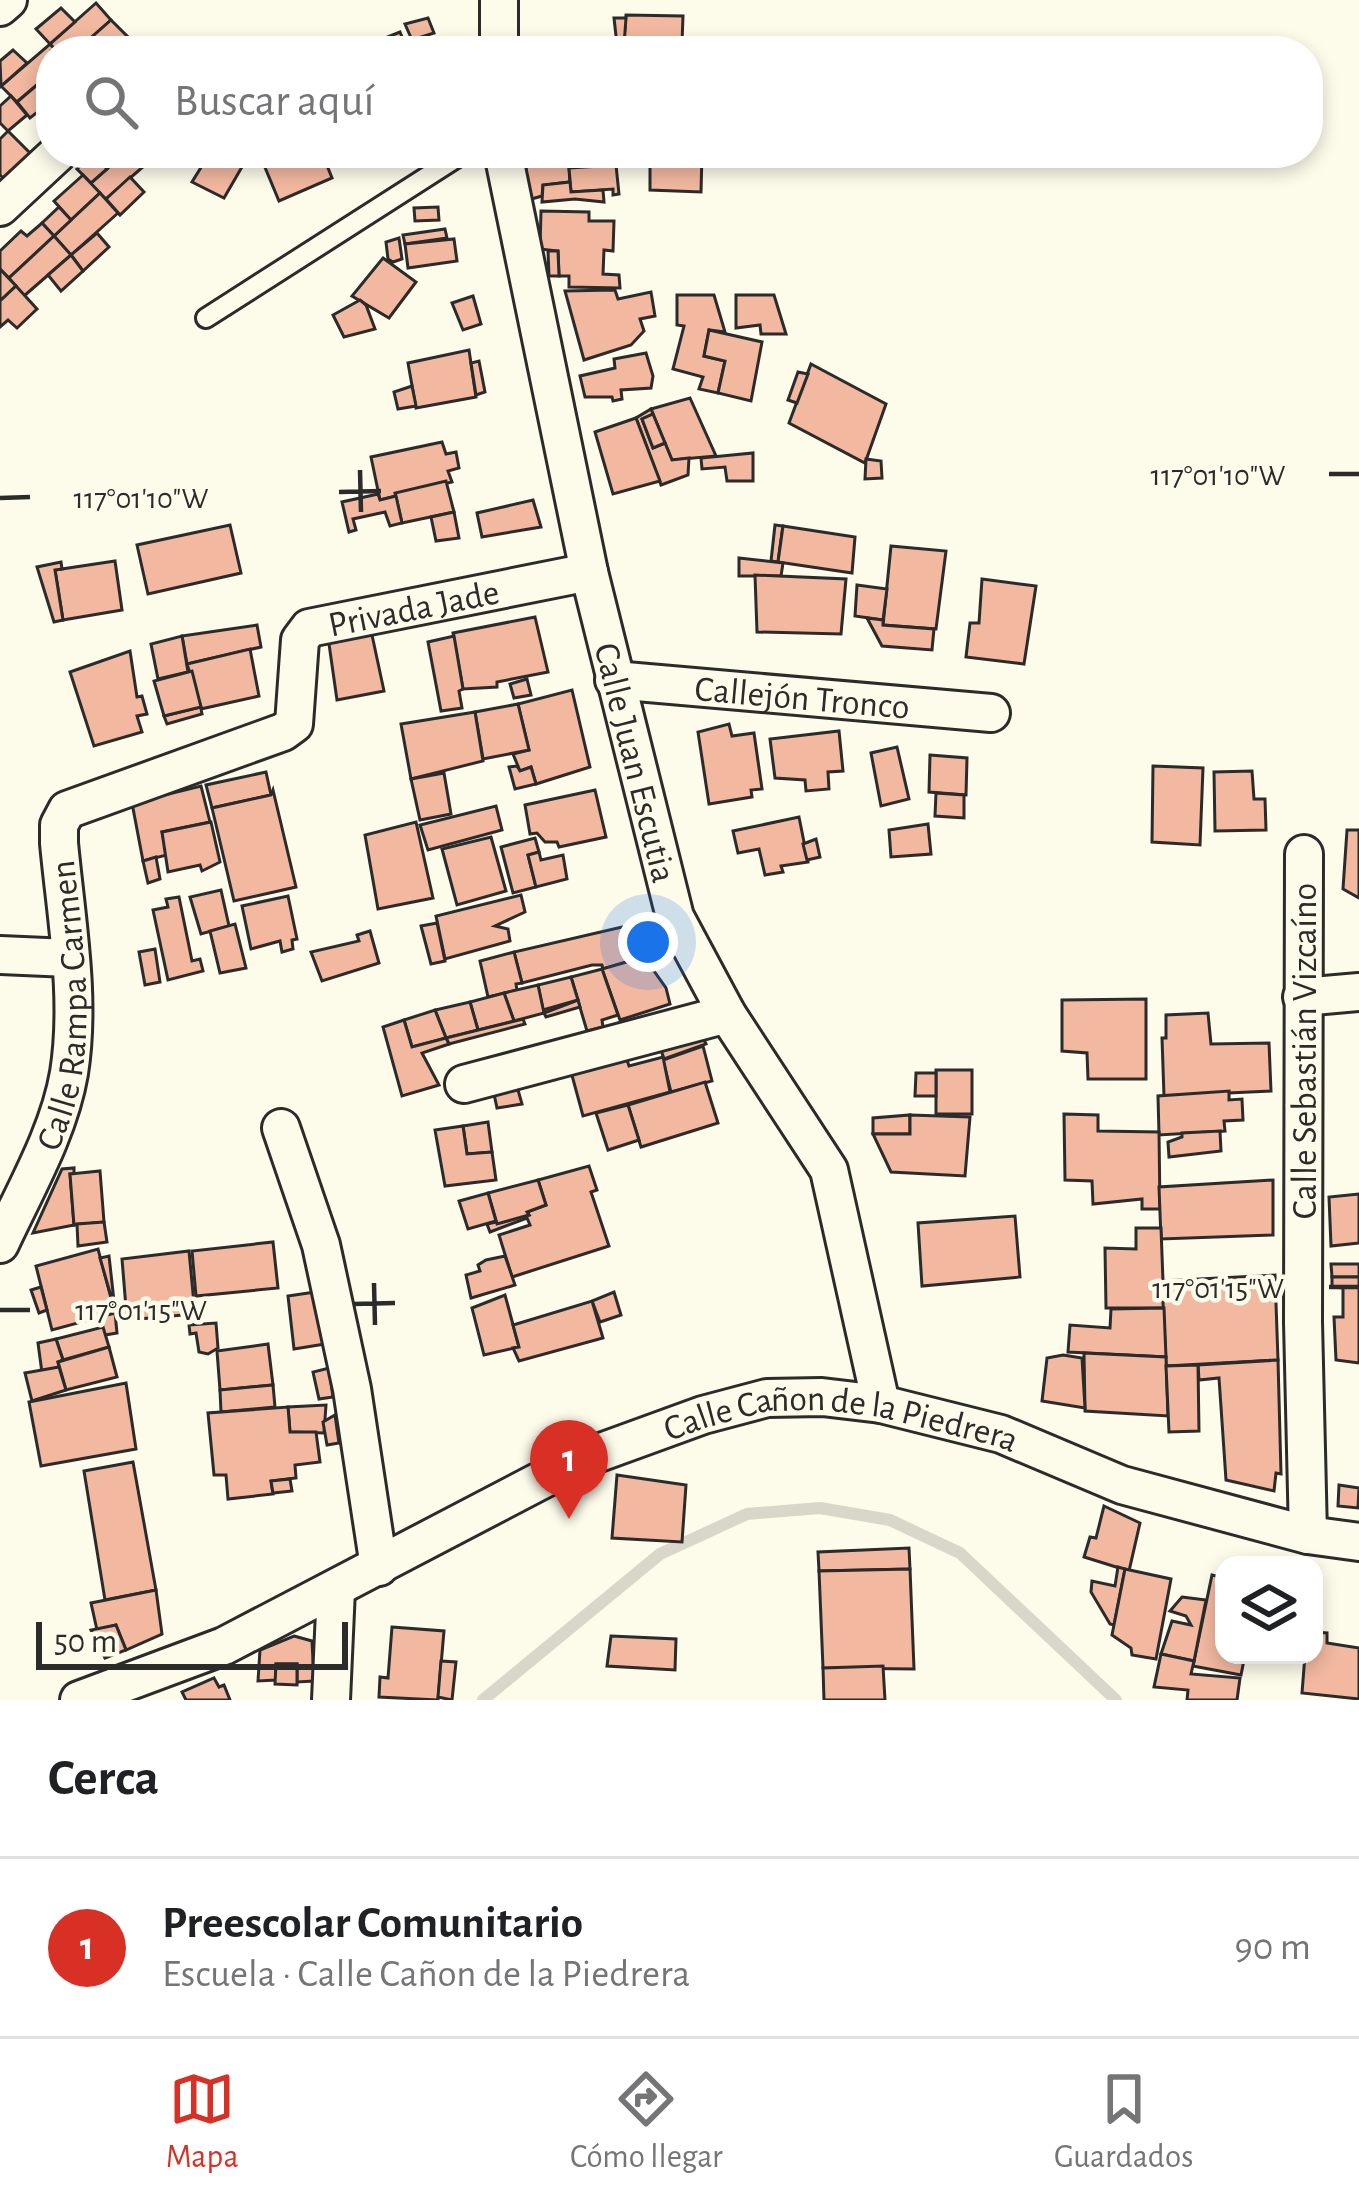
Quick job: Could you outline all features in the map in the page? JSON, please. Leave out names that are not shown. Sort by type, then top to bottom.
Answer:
[{"type":"street","points":[[0,8],[8,0]]},
{"type":"street","points":[[499,0],[499,36]]},
{"type":"street","points":[[0,207],[42,168]]},
{"type":"street","name":"Calle Juan Escutia","points":[[505,168],[589,572],[675,917],[727,1014],[829,1170],[881,1404]]},
{"type":"street","name":"Privada Jade","points":[[59,825],[67,810],[294,724],[301,640],[308,628],[589,572]]},
{"type":"street","name":"Callejón Tronco","points":[[614,680],[991,713]]},
{"type":"street","name":"Calle Rampa Carmen","points":[[0,1244],[45,1148],[68,1075],[74,1002],[59,825]]},
{"type":"street","name":"Calle Sebastián Vizcaíno","points":[[1304,854],[1308,1535]]},
{"type":"street","points":[[0,956],[69,958]]},
{"type":"street","points":[[1303,997],[1359,992]]},
{"type":"street","points":[[464,1084],[727,1014]]},
{"type":"street","points":[[281,1129],[321,1245],[352,1389],[379,1567]]},
{"type":"street","name":"Calle Cañon de la Piedrera","points":[[79,1700],[224,1646],[582,1459],[703,1415],[767,1398],[822,1397],[881,1404],[1001,1434],[1122,1485],[1308,1535],[1359,1542]]},
{"type":"street","points":[[332,1700],[336,1589]]},
{"type":"lane","points":[[206,318],[441,168]]},
{"type":"building","points":[[96,3],[111,20],[93,36],[59,36]]},
{"type":"building","points":[[61,8],[75,22],[59,36],[43,36],[36,29]]},
{"type":"building","points":[[626,15],[683,16],[682,36],[624,36]]},
{"type":"building","points":[[428,18],[434,33],[410,36],[405,24]]},
{"type":"building","points":[[614,18],[626,18],[625,36],[616,36]]},
{"type":"building","points":[[111,20],[127,36],[93,36]]},
{"type":"building","points":[[13,50],[27,63],[1,86],[0,61]]},
{"type":"building","points":[[36,56],[36,86],[17,102],[1,86]]},
{"type":"building","points":[[36,86],[36,113],[30,118],[17,102]]},
{"type":"building","points":[[11,96],[27,115],[8,131],[0,123],[0,106]]},
{"type":"building","points":[[8,131],[34,157],[7,182],[0,175],[0,139]]},
{"type":"building","points":[[106,168],[107,169],[91,183],[77,169]]},
{"type":"building","points":[[108,168],[142,168],[106,199],[90,184]]},
{"type":"building","points":[[201,168],[241,168],[224,198],[192,182]]},
{"type":"building","points":[[265,168],[328,168],[332,178],[279,201]]},
{"type":"building","points":[[526,168],[569,168],[570,182],[543,185],[542,196],[528,200]]},
{"type":"building","points":[[569,168],[616,168],[619,194],[613,195],[613,189],[571,192]]},
{"type":"building","points":[[650,168],[702,168],[701,192],[650,190]]},
{"type":"building","points":[[83,175],[100,193],[71,220],[54,201]]},
{"type":"building","points":[[130,177],[144,192],[120,215],[106,199]]},
{"type":"building","points":[[570,182],[571,192],[603,190],[604,202],[542,202],[543,185]]},
{"type":"building","points":[[100,193],[118,213],[71,255],[54,236]]},
{"type":"building","points":[[59,207],[71,220],[54,236],[42,223]]},
{"type":"building","points":[[438,207],[439,220],[415,221],[414,208]]},
{"type":"building","points":[[541,211],[589,212],[589,221],[614,221],[613,251],[604,250],[603,274],[619,275],[620,288],[569,287],[569,276],[559,276],[558,251],[540,249]]},
{"type":"building","points":[[42,223],[54,236],[9,278],[0,269],[0,251],[21,231],[27,236]]},
{"type":"building","points":[[445,229],[447,238],[405,244],[403,235]]},
{"type":"building","points":[[97,233],[109,247],[83,271],[71,255]]},
{"type":"building","points":[[54,236],[71,255],[24,296],[9,278]]},
{"type":"building","points":[[399,238],[402,259],[393,262],[388,259],[386,242]]},
{"type":"building","points":[[454,239],[457,261],[408,268],[405,244]]},
{"type":"building","points":[[548,251],[558,251],[559,276],[549,276]]},
{"type":"building","points":[[71,255],[83,271],[61,291],[48,275]]},
{"type":"building","points":[[383,258],[416,282],[389,318],[352,296]]},
{"type":"building","points":[[0,269],[16,286],[0,301]]},
{"type":"building","points":[[16,286],[37,309],[17,328],[8,320],[0,327],[0,301]]},
{"type":"building","points":[[615,290],[618,299],[651,292],[655,316],[640,319],[644,331],[631,345],[584,360],[565,291]]},
{"type":"building","points":[[677,295],[714,295],[725,332],[709,330],[704,356],[725,361],[718,393],[699,389],[703,377],[673,369],[684,326],[677,325]]},
{"type":"building","points":[[736,295],[774,295],[786,334],[761,334],[760,325],[736,328]]},
{"type":"building","points":[[473,296],[481,324],[463,330],[452,303]]},
{"type":"building","points":[[360,300],[375,329],[344,337],[333,315]]},
{"type":"building","points":[[709,330],[762,342],[751,401],[718,393],[725,361],[704,356]]},
{"type":"building","points":[[469,350],[476,397],[416,408],[408,363]]},
{"type":"building","points":[[646,353],[653,376],[651,388],[621,390],[622,399],[613,401],[612,397],[585,397],[580,376],[615,368],[614,359]]},
{"type":"building","points":[[479,361],[485,392],[476,395],[471,363]]},
{"type":"building","points":[[811,364],[886,404],[865,463],[789,423]]},
{"type":"building","points":[[798,372],[808,374],[797,403],[788,400]]},
{"type":"building","points":[[412,386],[416,406],[398,409],[394,392]]},
{"type":"building","points":[[690,398],[716,456],[672,460],[651,409]]},
{"type":"building","points":[[651,409],[653,414],[642,419],[653,448],[665,443],[672,460],[689,458],[688,475],[661,485],[636,418]]},
{"type":"building","points":[[653,414],[665,443],[653,448],[642,419]]},
{"type":"building","points":[[636,418],[660,481],[613,494],[595,432]]},
{"type":"building","points":[[442,442],[446,454],[456,452],[459,468],[448,471],[452,482],[380,500],[371,457]]},
{"type":"building","points":[[753,453],[753,481],[727,481],[725,467],[702,469],[701,458]]},
{"type":"building","points":[[866,459],[881,461],[882,478],[865,479]]},
{"type":"building","points":[[446,481],[454,512],[402,523],[395,493]]},
{"type":"building","points":[[378,494],[380,500],[396,496],[402,523],[390,526],[385,512],[353,519],[356,530],[349,532],[342,502]]},
{"type":"building","points":[[533,500],[541,527],[482,537],[477,513]]},
{"type":"building","points":[[454,512],[459,538],[436,541],[431,517]]},
{"type":"building","points":[[230,525],[241,573],[148,594],[137,545]]},
{"type":"building","points":[[775,525],[783,526],[778,562],[771,561]]},
{"type":"building","points":[[783,526],[855,537],[852,573],[778,562]]},
{"type":"building","points":[[891,546],[946,551],[936,629],[883,625]]},
{"type":"building","points":[[739,558],[783,563],[781,576],[739,576]]},
{"type":"building","points":[[115,561],[122,610],[63,620],[55,570]]},
{"type":"building","points":[[61,562],[62,569],[55,570],[63,620],[54,622],[37,567]]},
{"type":"building","points":[[755,575],[846,579],[841,634],[757,632]]},
{"type":"building","points":[[982,579],[1036,586],[1024,664],[966,657],[970,623],[979,623]]},
{"type":"building","points":[[857,585],[887,589],[883,620],[855,616]]},
{"type":"building","points":[[535,617],[548,672],[497,682],[497,687],[463,689],[453,633]]},
{"type":"building","points":[[867,618],[883,620],[883,625],[934,629],[932,650],[882,646]]},
{"type":"building","points":[[369,621],[384,691],[337,700],[327,630]]},
{"type":"building","points":[[257,625],[261,647],[187,664],[182,636]]},
{"type":"building","points":[[182,636],[188,672],[158,679],[151,644]]},
{"type":"building","points":[[454,636],[462,708],[441,711],[428,642]]},
{"type":"building","points":[[250,649],[259,696],[201,709],[202,714],[167,724],[164,716],[201,707],[187,664]]},
{"type":"building","points":[[130,651],[137,697],[142,696],[147,714],[137,716],[142,732],[94,746],[70,672]]},
{"type":"building","points":[[192,671],[201,707],[164,716],[154,681]]},
{"type":"building","points":[[527,679],[531,695],[514,698],[510,684]]},
{"type":"building","points":[[572,690],[590,767],[536,784],[531,767],[520,771],[513,754],[529,750],[518,704]]},
{"type":"building","points":[[518,704],[529,750],[483,759],[475,712]]},
{"type":"building","points":[[475,712],[483,761],[411,779],[401,724]]},
{"type":"building","points":[[729,724],[732,736],[754,733],[762,789],[751,790],[752,797],[709,804],[698,732]]},
{"type":"building","points":[[839,731],[843,771],[828,772],[829,789],[806,791],[805,780],[775,778],[770,739]]},
{"type":"building","points":[[897,747],[909,799],[881,806],[871,753]]},
{"type":"building","points":[[930,755],[967,758],[966,795],[929,792]]},
{"type":"building","points":[[517,766],[520,771],[531,767],[536,784],[515,789],[509,767]]},
{"type":"building","points":[[1153,766],[1203,768],[1200,845],[1152,842]]},
{"type":"building","points":[[1252,771],[1254,799],[1265,799],[1266,830],[1215,831],[1214,772]]},
{"type":"building","points":[[266,772],[271,795],[212,808],[206,785]]},
{"type":"building","points":[[444,773],[451,814],[420,820],[411,779]]},
{"type":"building","points":[[201,786],[210,822],[162,832],[167,855],[143,861],[132,803]]},
{"type":"building","points":[[273,790],[296,887],[234,901],[212,808],[271,795]]},
{"type":"building","points":[[595,790],[606,837],[559,847],[537,833],[530,834],[525,805]]},
{"type":"building","points":[[936,793],[964,795],[964,818],[935,816]]},
{"type":"building","points":[[496,806],[502,830],[428,850],[420,825]]},
{"type":"building","points":[[799,817],[808,862],[781,866],[783,872],[765,875],[759,849],[738,853],[733,831]]},
{"type":"building","points":[[211,822],[220,862],[202,871],[200,865],[168,872],[162,832]]},
{"type":"building","points":[[416,822],[433,898],[378,909],[365,835]]},
{"type":"building","points":[[928,824],[931,854],[891,857],[889,830]]},
{"type":"building","points":[[1347,830],[1359,830],[1359,898],[1343,889]]},
{"type":"building","points":[[491,837],[506,891],[457,905],[442,849]]},
{"type":"building","points":[[535,838],[539,852],[528,855],[536,887],[513,893],[501,847]]},
{"type":"building","points":[[816,839],[820,857],[807,860],[803,844]]},
{"type":"building","points":[[539,852],[541,860],[563,855],[567,879],[536,887],[528,855]]},
{"type":"building","points":[[156,857],[160,879],[148,883],[143,861]]},
{"type":"building","points":[[221,890],[229,926],[201,934],[190,897]]},
{"type":"building","points":[[521,895],[525,912],[495,926],[508,929],[510,941],[445,959],[436,916]]},
{"type":"building","points":[[288,896],[297,939],[292,940],[293,949],[282,952],[280,941],[251,949],[242,906]]},
{"type":"building","points":[[179,897],[192,961],[200,959],[203,971],[168,980],[153,910],[168,907],[166,899]]},
{"type":"building","points":[[437,923],[445,961],[431,964],[421,926]]},
{"type":"building","points":[[235,924],[246,968],[220,973],[210,931]]},
{"type":"building","points":[[622,927],[630,961],[603,969],[592,965],[522,983],[514,952]]},
{"type":"building","points":[[370,931],[379,963],[322,981],[311,952],[359,941],[357,935]]},
{"type":"building","points":[[155,949],[160,982],[145,985],[139,952]]},
{"type":"building","points":[[514,952],[522,983],[516,984],[517,990],[488,997],[480,961]]},
{"type":"building","points":[[644,957],[666,988],[670,1004],[620,1020],[602,969]]},
{"type":"building","points":[[602,969],[618,1015],[602,1020],[603,1027],[587,1031],[571,977]]},
{"type":"building","points":[[571,977],[578,1000],[543,1010],[538,985]]},
{"type":"building","points":[[538,985],[544,1013],[514,1021],[504,993]]},
{"type":"building","points":[[504,993],[514,1021],[478,1030],[470,1002]]},
{"type":"building","points":[[1146,999],[1146,1079],[1088,1079],[1087,1053],[1062,1051],[1062,1000]]},
{"type":"building","points":[[578,1000],[580,1007],[546,1017],[544,1013]]},
{"type":"building","points":[[470,1002],[478,1030],[446,1038],[435,1010]]},
{"type":"building","points":[[435,1010],[446,1038],[412,1047],[404,1020]]},
{"type":"building","points":[[1208,1013],[1211,1044],[1269,1043],[1271,1091],[1164,1096],[1166,1015]]},
{"type":"building","points":[[523,1019],[525,1024],[449,1044],[446,1038]]},
{"type":"building","points":[[404,1020],[412,1047],[446,1038],[449,1044],[422,1053],[439,1085],[402,1096],[383,1027]]},
{"type":"building","points":[[699,1029],[706,1044],[664,1059],[658,1041]]},
{"type":"building","points":[[703,1046],[712,1081],[671,1092],[663,1060]]},
{"type":"building","points":[[625,1054],[629,1066],[663,1057],[670,1092],[583,1116],[570,1068]]},
{"type":"building","points":[[936,1070],[972,1070],[972,1114],[936,1114]]},
{"type":"building","points":[[916,1073],[936,1073],[936,1096],[915,1096]]},
{"type":"building","points":[[705,1082],[718,1123],[641,1147],[628,1105]]},
{"type":"building","points":[[518,1090],[522,1104],[497,1108],[494,1094]]},
{"type":"building","points":[[1229,1091],[1229,1100],[1242,1099],[1243,1120],[1224,1121],[1225,1131],[1159,1135],[1158,1096]]},
{"type":"building","points":[[628,1105],[639,1140],[608,1150],[596,1113]]},
{"type":"building","points":[[1064,1114],[1098,1115],[1098,1131],[1159,1132],[1160,1209],[1142,1209],[1142,1199],[1093,1204],[1092,1181],[1065,1180]]},
{"type":"building","points":[[910,1115],[910,1134],[873,1134],[873,1118]]},
{"type":"building","points":[[910,1115],[970,1117],[965,1176],[891,1172],[873,1134],[910,1134]]},
{"type":"building","points":[[488,1122],[492,1152],[467,1154],[463,1126]]},
{"type":"building","points":[[463,1126],[467,1154],[492,1152],[496,1180],[445,1186],[435,1130]]},
{"type":"building","points":[[1220,1131],[1221,1151],[1169,1157],[1168,1142],[1182,1133]]},
{"type":"building","points":[[589,1166],[597,1190],[591,1192],[609,1246],[512,1277],[499,1235],[530,1225],[527,1218],[490,1232],[487,1224],[529,1215],[527,1212],[546,1205],[538,1180]]},
{"type":"building","points":[[74,1168],[70,1174],[74,1225],[33,1233],[62,1169]]},
{"type":"building","points":[[100,1171],[104,1222],[74,1225],[70,1174]]},
{"type":"building","points":[[538,1180],[546,1205],[497,1224],[488,1193]]},
{"type":"building","points":[[1273,1180],[1273,1235],[1161,1239],[1159,1187]]},
{"type":"building","points":[[488,1193],[496,1221],[468,1229],[459,1201]]},
{"type":"building","points":[[1359,1194],[1359,1243],[1331,1246],[1329,1197]]},
{"type":"building","points":[[1015,1216],[1020,1277],[922,1286],[918,1223]]},
{"type":"building","points":[[104,1222],[107,1242],[78,1246],[77,1224]]},
{"type":"building","points":[[1136,1228],[1161,1228],[1164,1308],[1106,1308],[1105,1248],[1136,1249]]},
{"type":"building","points":[[273,1242],[278,1288],[196,1296],[192,1251]]},
{"type":"building","points":[[98,1249],[115,1313],[52,1330],[36,1266]]},
{"type":"building","points":[[189,1251],[195,1314],[127,1320],[122,1259]]},
{"type":"building","points":[[109,1256],[115,1310],[100,1258]]},
{"type":"building","points":[[505,1256],[515,1285],[471,1298],[466,1275],[480,1271],[478,1265],[486,1260]]},
{"type":"building","points":[[1331,1264],[1359,1264],[1359,1277],[1332,1277]]},
{"type":"building","points":[[1275,1275],[1278,1360],[1166,1366],[1162,1281]]},
{"type":"building","points":[[1332,1277],[1359,1277],[1359,1363],[1336,1360],[1334,1317],[1343,1317],[1343,1288],[1332,1287]]},
{"type":"building","points":[[41,1287],[47,1310],[39,1313],[31,1290]]},
{"type":"building","points":[[315,1292],[325,1344],[294,1349],[288,1296]]},
{"type":"building","points":[[614,1292],[621,1315],[600,1322],[592,1301]]},
{"type":"building","points":[[505,1295],[519,1347],[484,1355],[472,1308]]},
{"type":"building","points":[[592,1301],[603,1338],[519,1361],[513,1348],[519,1347],[513,1325]]},
{"type":"building","points":[[1164,1308],[1166,1357],[1068,1352],[1070,1325],[1110,1328],[1111,1309]]},
{"type":"building","points":[[115,1313],[117,1333],[105,1335],[96,1318]]},
{"type":"building","points":[[216,1323],[218,1348],[208,1354],[199,1352],[196,1333],[190,1334],[189,1325]]},
{"type":"building","points":[[103,1327],[109,1347],[63,1360],[56,1339]]},
{"type":"building","points":[[56,1339],[63,1360],[59,1367],[42,1373],[38,1343]]},
{"type":"building","points":[[268,1344],[273,1385],[220,1390],[217,1351]]},
{"type":"building","points":[[109,1347],[117,1377],[66,1390],[58,1362]]},
{"type":"building","points":[[1084,1353],[1166,1357],[1168,1416],[1085,1411]]},
{"type":"building","points":[[1047,1358],[1082,1358],[1085,1408],[1042,1401]]},
{"type":"building","points":[[1278,1360],[1281,1474],[1276,1473],[1274,1491],[1226,1480],[1219,1378],[1199,1380],[1198,1365]]},
{"type":"building","points":[[1198,1365],[1199,1431],[1169,1432],[1166,1366]]},
{"type":"building","points":[[59,1367],[66,1390],[32,1401],[25,1373]]},
{"type":"building","points":[[329,1368],[333,1397],[319,1399],[313,1372]]},
{"type":"building","points":[[126,1383],[136,1449],[41,1466],[29,1402]]},
{"type":"building","points":[[273,1385],[275,1407],[221,1412],[220,1390]]},
{"type":"building","points":[[326,1405],[324,1433],[290,1432],[288,1407]]},
{"type":"building","points":[[288,1407],[290,1432],[316,1432],[320,1462],[295,1465],[296,1478],[271,1481],[273,1494],[228,1499],[226,1475],[214,1475],[208,1413]]},
{"type":"building","points":[[335,1415],[339,1443],[327,1445],[323,1422]]},
{"type":"building","points":[[133,1462],[156,1590],[105,1600],[84,1471]]},
{"type":"building","points":[[617,1475],[686,1485],[682,1542],[612,1538]]},
{"type":"building","points":[[290,1479],[292,1491],[273,1493],[271,1481]]},
{"type":"building","points":[[1339,1485],[1359,1488],[1358,1508],[1338,1506]]},
{"type":"building","points":[[1104,1506],[1140,1523],[1129,1571],[1084,1557],[1090,1537],[1096,1538]]},
{"type":"building","points":[[909,1548],[910,1569],[819,1571],[818,1552]]},
{"type":"building","points":[[1118,1567],[1125,1569],[1114,1625],[1091,1592],[1092,1581],[1115,1586]]},
{"type":"building","points":[[910,1569],[914,1669],[823,1668],[819,1571]]},
{"type":"building","points":[[1125,1569],[1171,1579],[1156,1659],[1132,1655],[1131,1648],[1112,1635]]},
{"type":"building","points":[[1212,1575],[1215,1664],[1243,1664],[1241,1675],[1193,1666]]},
{"type":"building","points":[[156,1590],[162,1634],[126,1650],[116,1625],[97,1630],[91,1603]]},
{"type":"building","points":[[1182,1597],[1206,1600],[1194,1661],[1161,1654],[1172,1621],[1191,1625],[1186,1616],[1170,1611]]},
{"type":"building","points":[[116,1625],[126,1650],[105,1658],[91,1630]]},
{"type":"building","points":[[392,1627],[444,1631],[438,1700],[379,1697],[380,1677],[388,1678]]},
{"type":"building","points":[[1323,1633],[1327,1633],[1327,1643],[1359,1648],[1359,1699],[1302,1693],[1304,1664],[1323,1664]]},
{"type":"building","points":[[294,1636],[312,1641],[314,1681],[297,1682],[297,1664],[276,1664],[276,1680],[258,1681],[260,1650]]},
{"type":"building","points":[[611,1636],[676,1639],[675,1670],[607,1666]]},
{"type":"building","points":[[1161,1654],[1194,1661],[1191,1674],[1240,1678],[1237,1700],[1187,1700],[1188,1690],[1154,1687]]},
{"type":"building","points":[[441,1661],[456,1662],[452,1700],[438,1697]]},
{"type":"building","points":[[276,1664],[297,1664],[297,1685],[275,1684]]},
{"type":"building","points":[[883,1666],[885,1700],[824,1700],[823,1668]]},
{"type":"building","points":[[214,1678],[219,1687],[224,1685],[230,1700],[186,1700],[182,1692]]},
{"type":"waterway","points":[[483,1700],[660,1554],[747,1514],[820,1508],[890,1520],[960,1553],[1116,1700]]},
{"type":"place","name":"Preescolar Comunitario","points":[[569,1519]]}]
